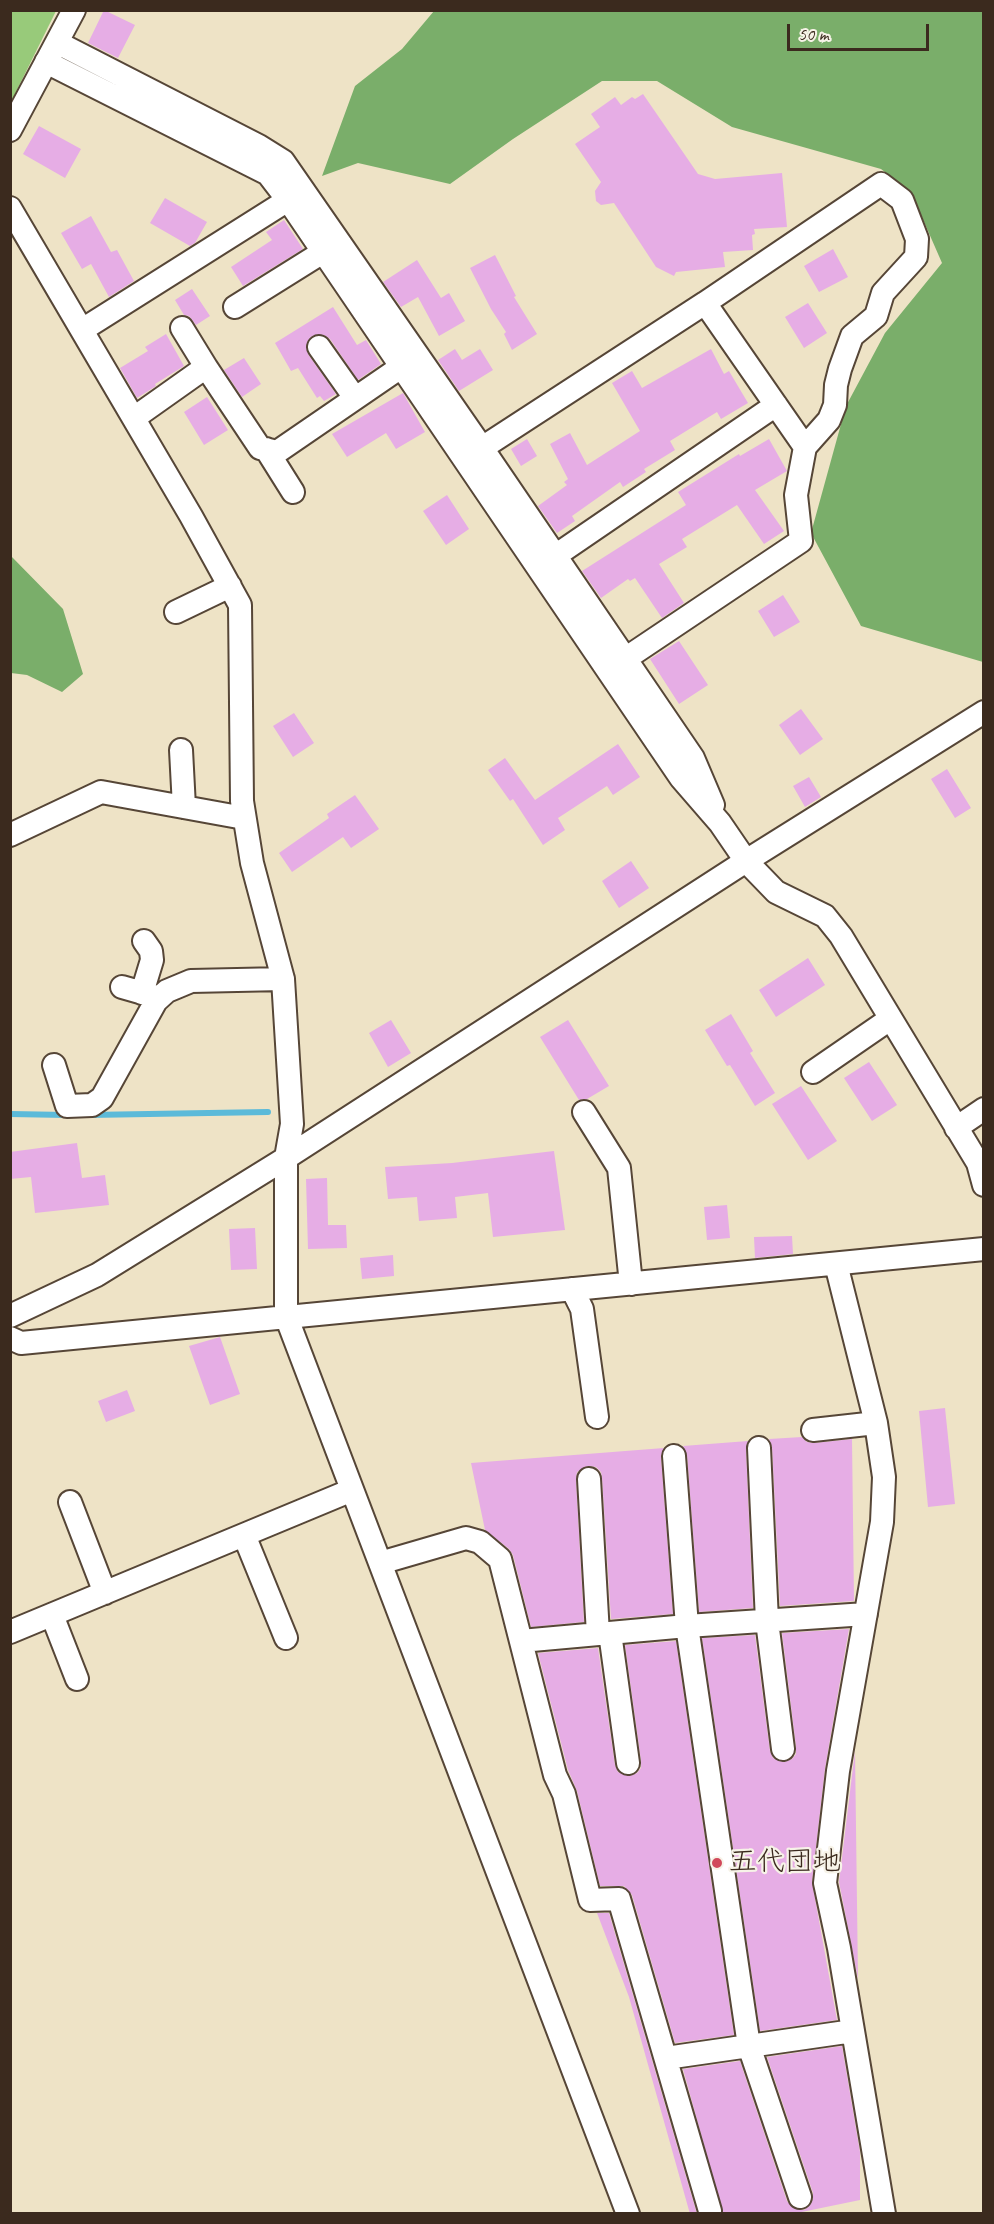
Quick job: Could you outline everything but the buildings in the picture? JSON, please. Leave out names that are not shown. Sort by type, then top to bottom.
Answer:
[{"type":"street","points":[[10,130],[74,10]]},
{"type":"street","points":[[52,52],[268,174],[288,200],[681,778],[720,823],[746,861],[776,892],[825,916],[841,936],[978,1163],[984,1185]]},
{"type":"street","points":[[52,52],[259,146],[283,161],[693,758],[720,823]]},
{"type":"street","points":[[482,448],[705,303],[882,184],[902,200],[916,239],[916,257],[883,293],[876,316],[852,336],[840,369],[835,405],[829,420],[805,447],[796,495],[801,541],[626,659]]},
{"type":"street","points":[[82,330],[288,200]]},
{"type":"street","points":[[10,208],[134,418],[240,605],[242,801],[252,863],[283,979],[292,1124],[286,1158],[286,1316],[628,2214]]},
{"type":"street","points":[[235,307],[323,252]]},
{"type":"street","points":[[705,303],[805,447]]},
{"type":"street","points":[[182,328],[260,448],[277,452],[402,367]]},
{"type":"street","points":[[319,347],[355,398]]},
{"type":"street","points":[[134,418],[206,367]]},
{"type":"street","points":[[555,556],[776,405]]},
{"type":"street","points":[[266,449],[293,492]]},
{"type":"street","points":[[176,612],[230,586]]},
{"type":"street","points":[[10,1316],[97,1275],[286,1158],[746,861],[984,712]]},
{"type":"street","points":[[181,750],[184,807]]},
{"type":"street","points":[[10,835],[101,792],[244,818]]},
{"type":"street","points":[[54,1065],[67,1106],[92,1105],[102,1098],[152,960],[151,951],[144,941]]},
{"type":"street","points":[[141,993],[167,991],[190,981],[283,979]]},
{"type":"street","points":[[813,1072],[890,1019]]},
{"type":"street","points":[[956,1128],[984,1109]]},
{"type":"street","points":[[584,1112],[619,1168],[631,1284]]},
{"type":"street","points":[[10,1338],[21,1343],[984,1249]]},
{"type":"street","points":[[836,1264],[876,1423],[884,1477],[882,1522],[838,1771],[825,1882],[839,1948],[884,2214]]},
{"type":"street","points":[[572,1289],[582,1309],[597,1417]]},
{"type":"street","points":[[813,1430],[876,1423]]},
{"type":"street","points":[[759,1448],[767,1621],[783,1749]]},
{"type":"street","points":[[674,1456],[687,1626],[749,2046],[800,2197]]},
{"type":"street","points":[[589,1479],[604,1634],[628,1763]]},
{"type":"street","points":[[10,1632],[352,1490]]},
{"type":"street","points":[[70,1502],[105,1593]]},
{"type":"street","points":[[244,1535],[286,1638]]},
{"type":"street","points":[[380,1563],[466,1538],[480,1542],[500,1559],[555,1775],[564,1794],[590,1900],[620,1899],[710,2211]]},
{"type":"street","points":[[521,1641],[687,1626],[866,1614]]},
{"type":"street","points":[[52,1615],[77,1679]]},
{"type":"street","points":[[666,2058],[853,2031]]},
{"type":"green space","points":[[10,11],[56,11],[11,102]]},
{"type":"green space","points":[[434,11],[983,11],[983,662],[861,626],[811,533],[846,406],[885,333],[942,263],[911,192],[881,169],[732,127],[657,81],[602,81],[513,139],[450,184],[358,163],[322,176],[355,86],[402,49]]},
{"type":"green space","points":[[11,556],[63,609],[83,674],[62,692],[27,675],[11,673]]},
{"type":"waterway","points":[[89,1115],[268,1112]]},
{"type":"waterway","points":[[10,1114],[67,1115]]},
{"type":"place","name":"五代団地","points":[[717,1863]]}]
